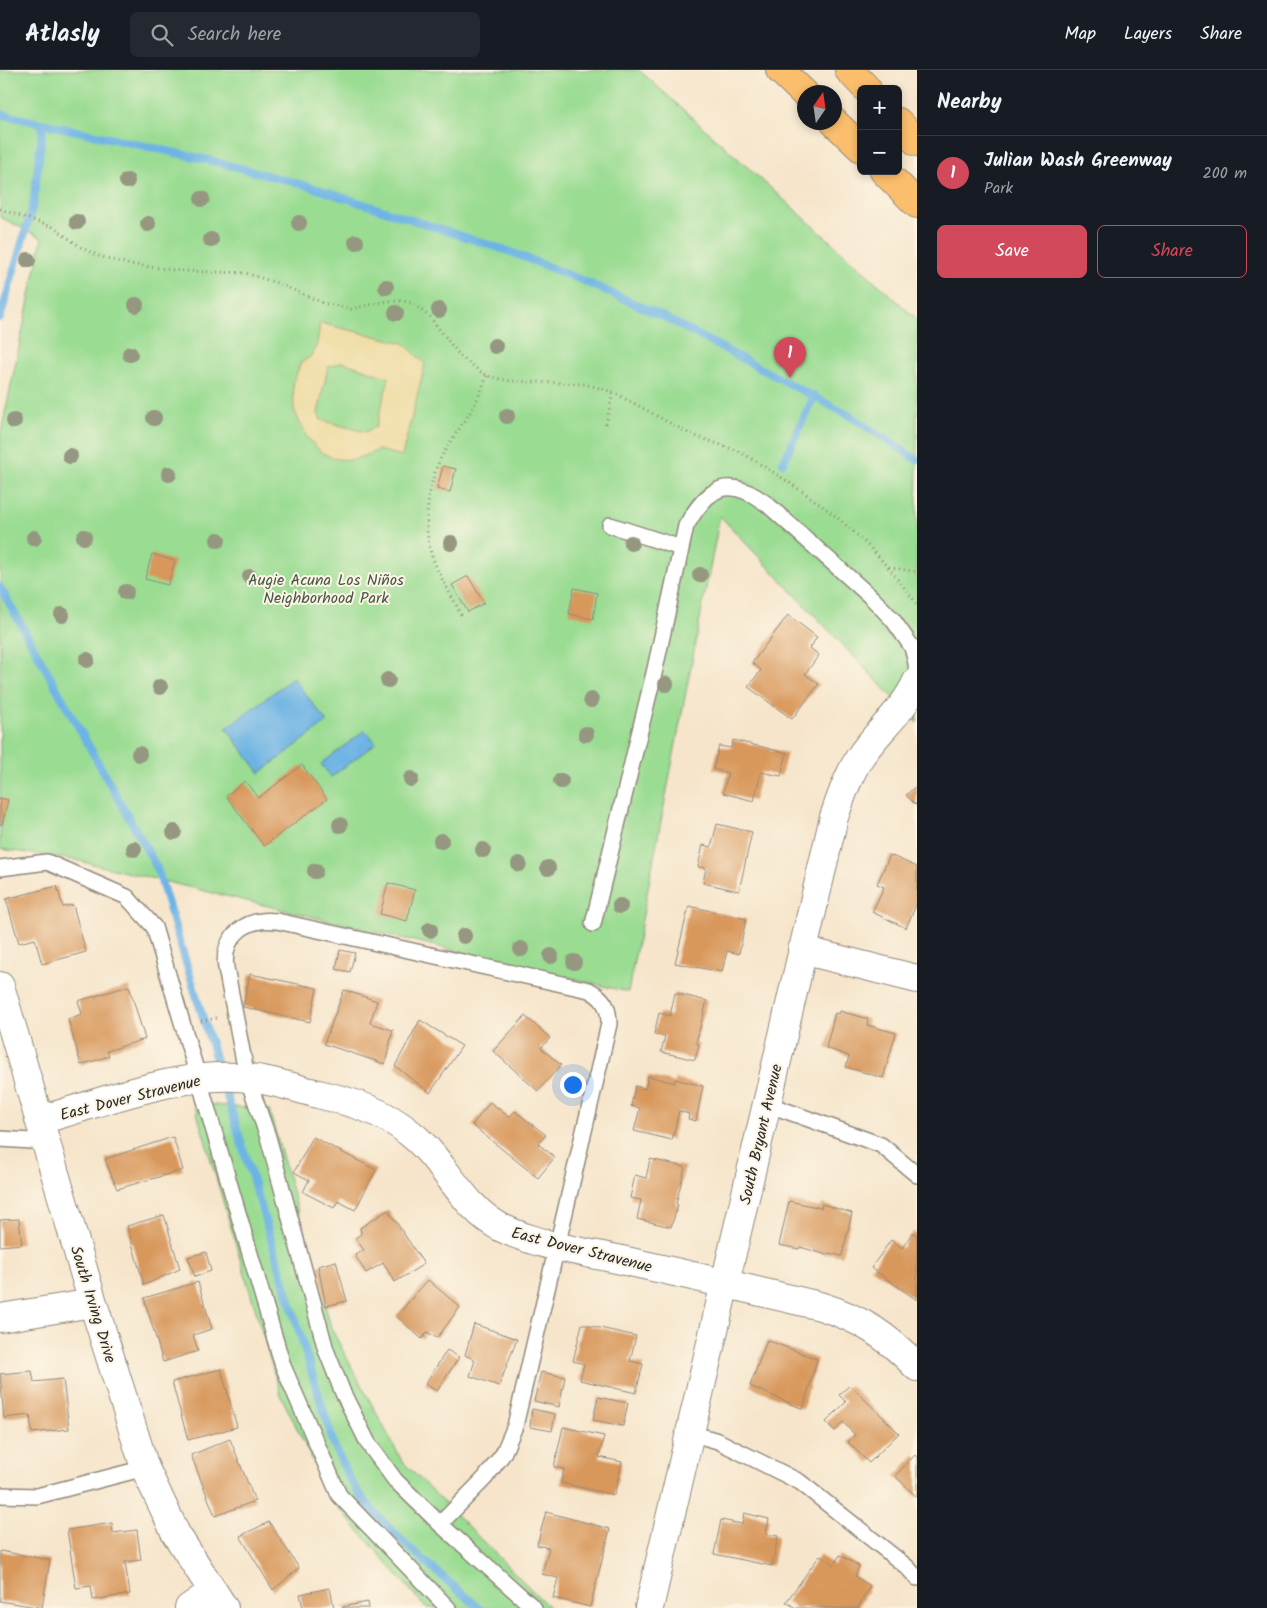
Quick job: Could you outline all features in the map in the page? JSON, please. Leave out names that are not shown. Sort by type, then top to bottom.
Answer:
[{"type":"highway","points":[[780,70],[797,86]]},
{"type":"highway","points":[[849,70],[862,85]]},
{"type":"highway","points":[[902,126],[917,142]]},
{"type":"highway","points":[[842,130],[857,144]]},
{"type":"highway","points":[[888,175],[917,204]]},
{"type":"street","name":"South Bryant Avenue","points":[[649,1608],[834,818],[849,778],[861,756],[910,697],[917,679]]},
{"type":"street","points":[[802,950],[917,979]]},
{"type":"street","name":"South Irving Drive","points":[[0,986],[93,1303],[145,1468],[176,1534],[218,1600]]},
{"type":"street","name":"East Dover Stravenue","points":[[44,1131],[163,1085],[196,1078],[247,1077],[343,1100],[381,1114],[410,1132],[430,1150],[466,1198],[485,1218],[510,1232],[557,1245],[725,1283],[844,1314],[884,1336],[917,1368]]},
{"type":"street","points":[[0,1318],[93,1303]]},
{"type":"street","points":[[189,1608],[218,1600]]},
{"type":"lane","points":[[593,924],[655,669],[686,526],[695,510],[709,494],[720,488],[734,487],[752,493],[872,598],[893,620],[912,647],[917,679]]},
{"type":"lane","points":[[610,525],[681,548]]},
{"type":"lane","points":[[0,868],[47,862],[127,897],[154,927],[196,1078],[283,1366],[339,1495],[448,1608]]},
{"type":"lane","points":[[440,1524],[485,1478],[503,1454],[512,1433],[609,1024],[609,1011],[598,994],[589,990],[277,921],[253,923],[240,929],[230,939],[225,960],[247,1077],[268,1137],[326,1350],[343,1393],[368,1443],[390,1473],[440,1524],[534,1608]]},
{"type":"lane","points":[[766,1104],[881,1145],[917,1175]]},
{"type":"lane","points":[[0,1139],[44,1131]]},
{"type":"lane","points":[[690,1433],[718,1441],[800,1482],[906,1567],[917,1578]]},
{"type":"lane","points":[[0,1495],[37,1496],[145,1468]]},
{"type":"path","points":[[0,209],[6,213],[54,227],[82,248],[99,256],[128,264],[181,271],[245,273],[323,303],[351,309],[387,301],[412,303],[430,317],[460,356],[487,375],[511,381],[585,384],[613,392],[690,434],[738,451],[778,476],[832,514],[860,537],[888,567],[917,604]]},
{"type":"path","points":[[461,615],[430,552],[427,513],[435,471],[444,452],[467,420],[481,395],[487,375]]},
{"type":"path","points":[[606,424],[613,392]]},
{"type":"path","points":[[888,567],[917,572]]},
{"type":"path","points":[[198,1022],[222,1017]]},
{"type":"green space","name":"Augie Acuna Los Niños Neighborhood Park","points":[[0,70],[639,70],[917,319],[917,723],[720,516],[628,992],[75,860],[0,849],[0,437],[42,238],[0,217]]},
{"type":"green space","points":[[194,1103],[269,1110],[332,1330],[402,1461],[550,1608],[426,1608],[332,1500],[281,1396]]},
{"type":"sand","points":[[320,323],[404,343],[425,364],[402,456],[379,450],[353,460],[337,459],[322,453],[306,436],[294,410],[293,384],[300,364],[311,356],[317,344]],"holes":[[[343,362],[389,378],[376,427],[365,432],[321,420],[318,413],[328,367]]]},
{"type":"water","points":[[293,678],[327,722],[260,773],[226,728]]},
{"type":"water","points":[[365,730],[376,743],[331,777],[321,764]]},
{"type":"building","points":[[443,466],[456,469],[450,492],[437,489]]},
{"type":"building","points":[[152,554],[175,561],[168,585],[145,579]]},
{"type":"building","points":[[468,576],[484,603],[468,612],[452,585]]},
{"type":"building","points":[[574,588],[597,593],[593,619],[569,614]]},
{"type":"building","points":[[788,615],[817,637],[810,648],[819,655],[805,674],[819,684],[792,719],[748,687],[761,670],[752,663]]},
{"type":"building","points":[[733,740],[787,753],[781,776],[761,772],[754,801],[723,793],[728,773],[713,769],[719,746],[731,748]]},
{"type":"building","points":[[302,765],[327,799],[264,846],[226,796],[245,781],[258,798]]},
{"type":"building","points":[[917,785],[917,806],[906,795]]},
{"type":"building","points":[[0,798],[8,800],[2,825],[0,824]]},
{"type":"building","points":[[717,824],[752,832],[739,891],[703,883],[706,868],[698,867],[703,845],[711,847]]},
{"type":"building","points":[[890,855],[917,867],[917,903],[906,928],[872,912],[884,887],[877,884]]},
{"type":"building","points":[[388,883],[415,890],[407,921],[380,914]]},
{"type":"building","points":[[57,886],[63,907],[73,905],[86,952],[42,964],[35,939],[19,943],[6,899]]},
{"type":"building","points":[[689,906],[746,919],[739,954],[727,951],[722,972],[675,963]]},
{"type":"building","points":[[340,950],[355,953],[350,972],[336,969]]},
{"type":"building","points":[[250,974],[317,988],[310,1022],[243,1007]]},
{"type":"building","points":[[129,986],[145,1039],[107,1051],[109,1056],[81,1065],[68,1019],[82,1014],[78,1001]]},
{"type":"building","points":[[344,990],[377,1001],[370,1023],[393,1030],[385,1064],[324,1044]]},
{"type":"building","points":[[675,993],[707,1001],[696,1043],[699,1044],[695,1060],[661,1052],[665,1036],[654,1034],[659,1013],[670,1016]]},
{"type":"building","points":[[840,1011],[868,1019],[867,1025],[896,1033],[883,1078],[846,1067],[849,1056],[826,1048],[835,1013],[839,1014]]},
{"type":"building","points":[[525,1016],[550,1038],[541,1048],[561,1065],[538,1091],[493,1051]]},
{"type":"building","points":[[420,1020],[462,1046],[430,1093],[395,1066]]},
{"type":"building","points":[[648,1076],[675,1083],[675,1079],[703,1086],[696,1121],[688,1119],[689,1114],[679,1111],[672,1140],[634,1131],[640,1108],[631,1106],[635,1086],[645,1089]]},
{"type":"building","points":[[490,1102],[509,1117],[515,1111],[546,1135],[538,1144],[555,1157],[538,1178],[472,1125]]},
{"type":"building","points":[[173,1137],[183,1170],[117,1189],[105,1159]]},
{"type":"building","points":[[313,1137],[376,1170],[355,1210],[338,1201],[334,1208],[303,1192],[309,1180],[294,1172]]},
{"type":"building","points":[[650,1159],[685,1167],[676,1204],[678,1205],[671,1227],[637,1219],[641,1200],[630,1198],[635,1175],[646,1178]]},
{"type":"building","points":[[789,1201],[821,1208],[822,1204],[852,1213],[842,1256],[828,1253],[827,1255],[800,1247],[799,1249],[779,1245]]},
{"type":"building","points":[[388,1210],[424,1264],[395,1282],[383,1263],[366,1273],[355,1255],[364,1250],[355,1238],[361,1234],[360,1228]]},
{"type":"building","points":[[164,1215],[180,1269],[144,1285],[127,1226]]},
{"type":"building","points":[[19,1219],[22,1244],[0,1246],[0,1220]]},
{"type":"building","points":[[913,1232],[917,1235],[917,1300],[871,1268],[891,1240],[902,1248]]},
{"type":"building","points":[[206,1252],[211,1271],[195,1277],[188,1257]]},
{"type":"building","points":[[336,1261],[347,1301],[326,1306],[318,1266]]},
{"type":"building","points":[[428,1280],[460,1307],[437,1338],[427,1332],[422,1339],[396,1316]]},
{"type":"building","points":[[198,1282],[212,1329],[193,1335],[198,1351],[163,1362],[144,1298]]},
{"type":"building","points":[[474,1324],[517,1339],[499,1386],[470,1376],[475,1360],[465,1355]]},
{"type":"building","points":[[582,1324],[636,1336],[630,1361],[643,1364],[636,1393],[580,1380],[584,1364],[573,1361]]},
{"type":"building","points":[[767,1340],[817,1359],[803,1409],[750,1386]]},
{"type":"building","points":[[447,1350],[459,1357],[437,1391],[425,1384]]},
{"type":"building","points":[[221,1369],[237,1427],[188,1440],[172,1382]]},
{"type":"building","points":[[32,1371],[34,1382],[63,1379],[69,1429],[32,1433],[30,1415],[4,1418],[0,1374]]},
{"type":"building","points":[[541,1372],[565,1377],[559,1407],[534,1401]]},
{"type":"building","points":[[850,1385],[899,1433],[869,1463],[848,1442],[855,1435],[843,1422],[835,1431],[826,1422],[846,1402],[839,1395]]},
{"type":"building","points":[[598,1397],[628,1403],[623,1426],[593,1420]]},
{"type":"building","points":[[532,1409],[555,1414],[552,1431],[530,1427]]},
{"type":"building","points":[[563,1427],[604,1436],[599,1457],[622,1462],[614,1495],[561,1483],[564,1469],[554,1467]]},
{"type":"building","points":[[230,1439],[255,1501],[215,1516],[191,1455]]},
{"type":"building","points":[[915,1455],[917,1457],[917,1497],[895,1476]]},
{"type":"building","points":[[546,1512],[610,1529],[590,1607],[553,1598],[558,1578],[542,1574],[549,1548],[537,1545]]},
{"type":"building","points":[[744,1513],[769,1519],[766,1534],[778,1536],[772,1566],[714,1554],[721,1520],[742,1524]]},
{"type":"building","points":[[269,1522],[299,1568],[273,1590],[240,1536]]},
{"type":"building","points":[[112,1523],[113,1533],[137,1530],[141,1560],[125,1562],[130,1594],[93,1600],[91,1586],[76,1588],[67,1530]]},
{"type":"building","points":[[0,1551],[50,1560],[42,1608],[0,1601]]},
{"type":"building","points":[[820,1555],[834,1565],[840,1555],[859,1566],[855,1576],[870,1586],[858,1608],[796,1608],[786,1602]]},
{"type":"building","points":[[330,1588],[334,1608],[303,1608],[300,1594]]},
{"type":"building","points":[[368,1602],[369,1608],[342,1608],[342,1607]]},
{"type":"waterway","points":[[0,114],[217,162],[308,186],[508,251],[584,281],[664,317],[850,416],[917,460]]},
{"type":"waterway","points":[[0,318],[33,205],[43,125]]},
{"type":"waterway","points":[[783,463],[814,396]]},
{"type":"waterway","points":[[0,587],[157,868],[335,1448],[345,1470],[352,1483],[379,1518],[479,1608]]},
{"type":"place","name":"Julian Wash Greenway","points":[[790,378]]}]
